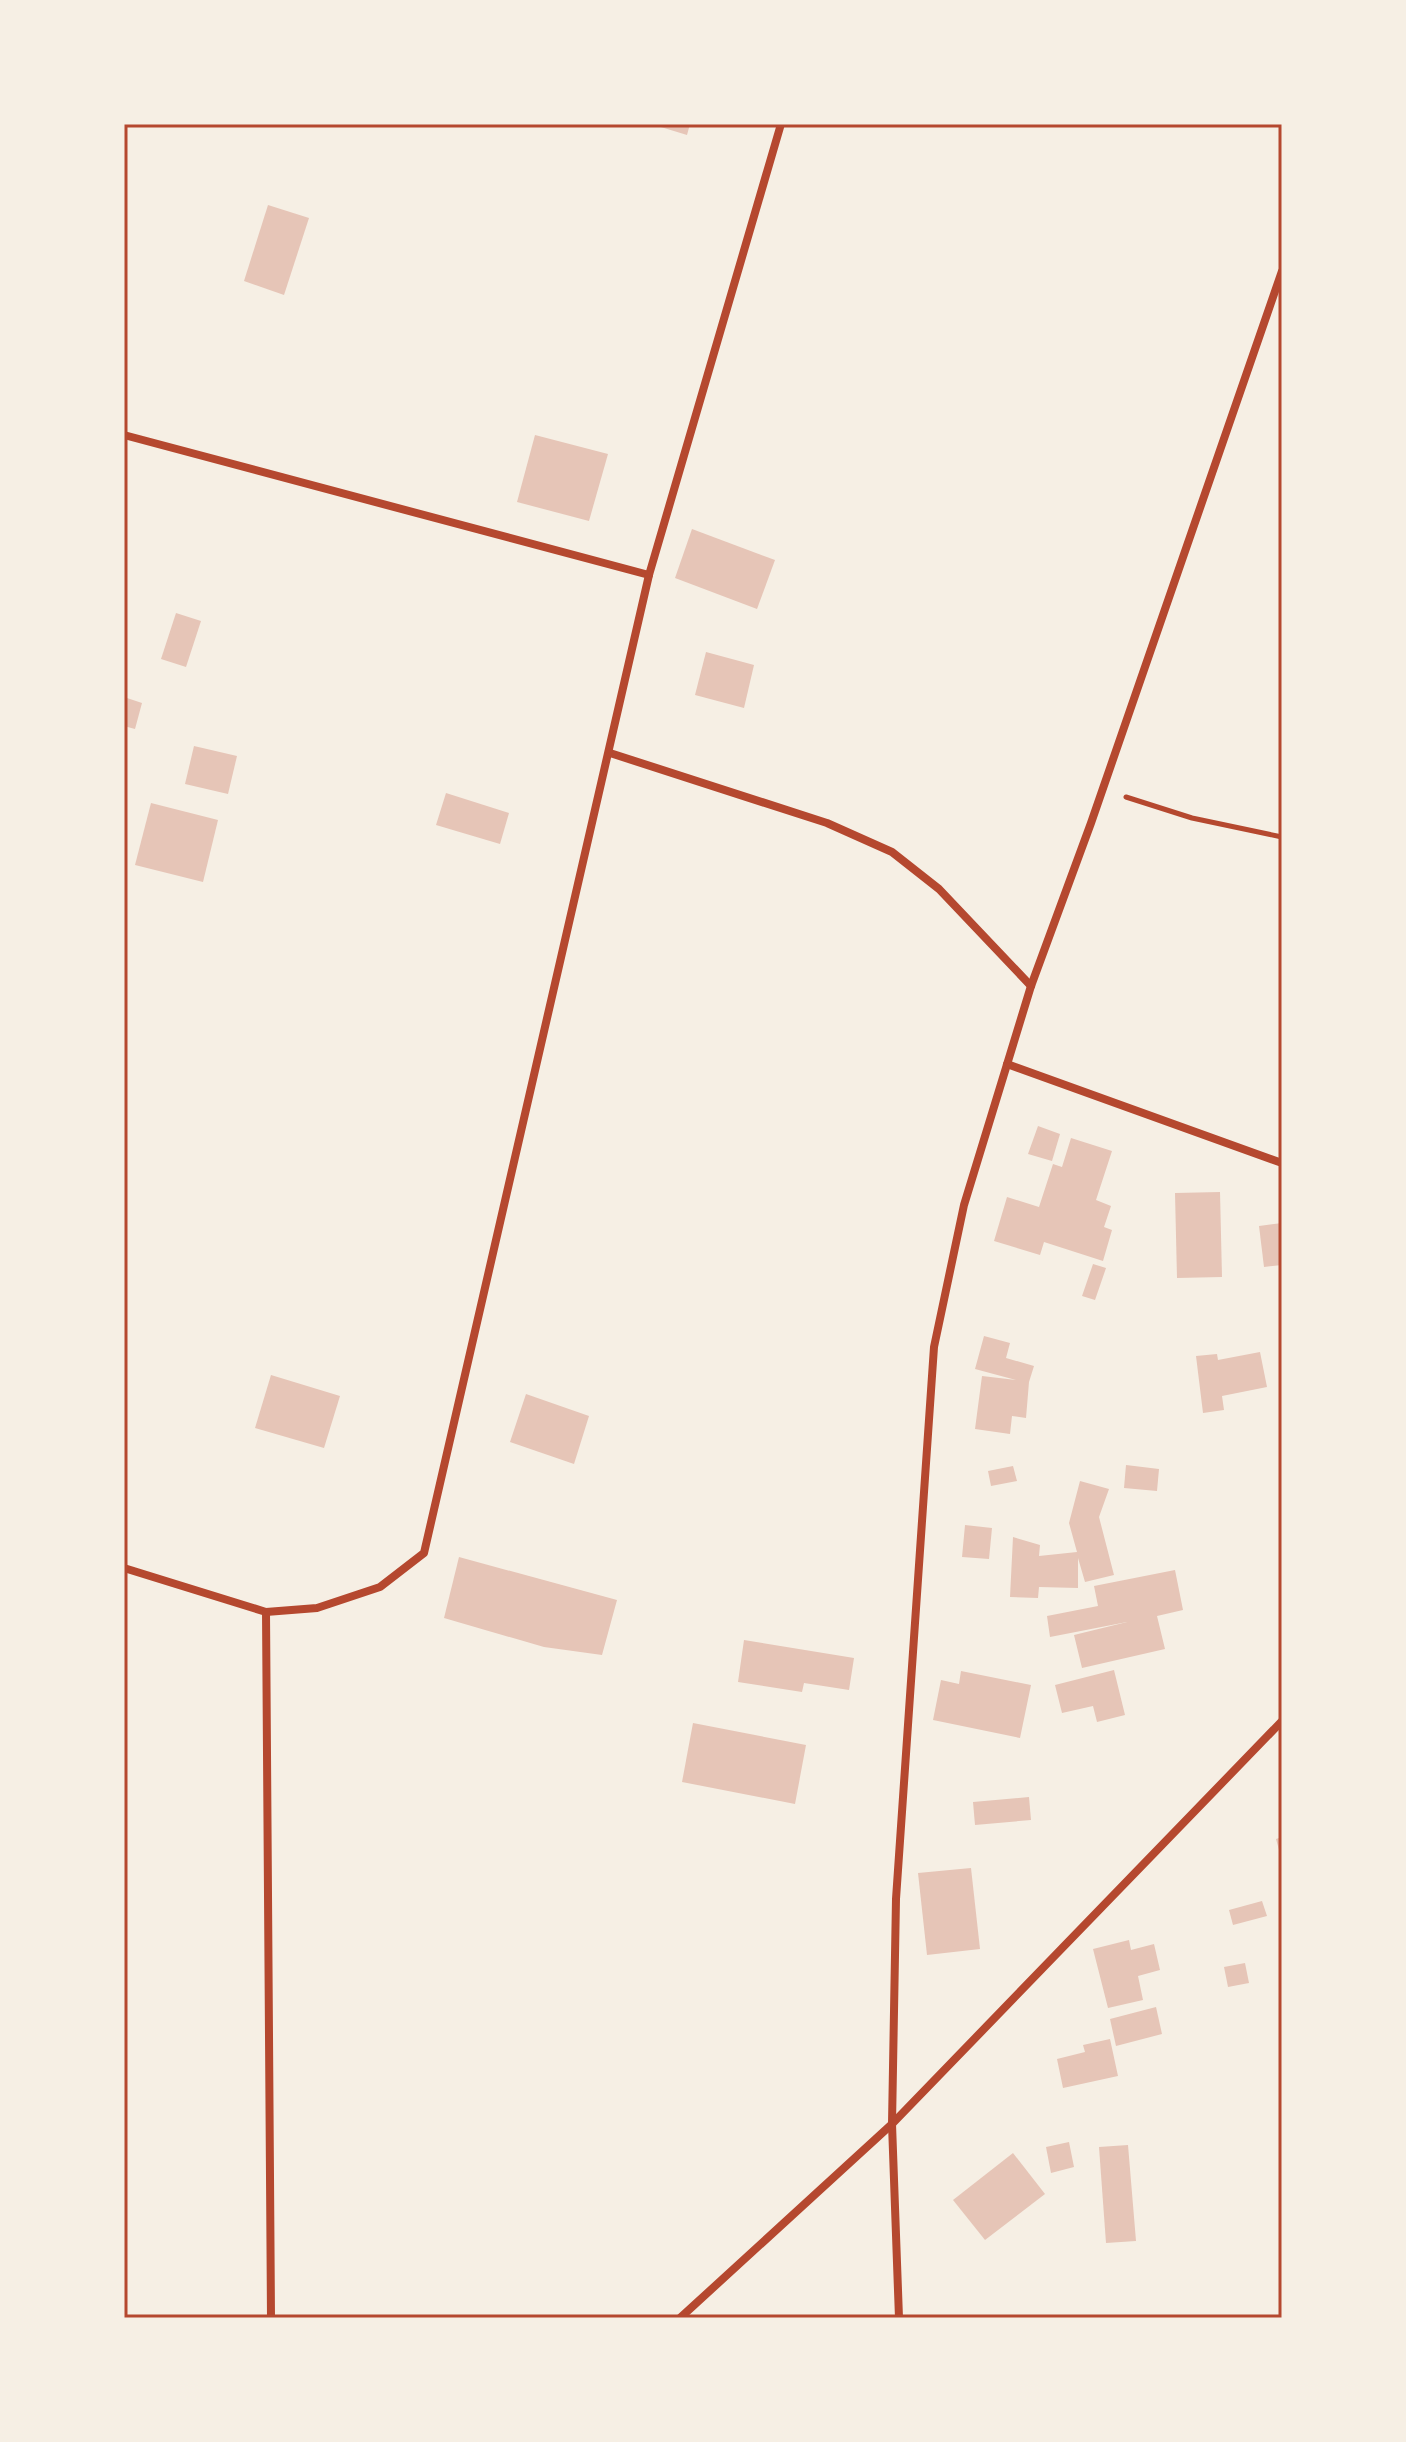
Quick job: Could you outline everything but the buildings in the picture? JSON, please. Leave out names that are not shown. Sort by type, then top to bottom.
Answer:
[{"type":"street","points":[[124,1568],[266,1612],[317,1608],[380,1587],[424,1553],[649,575],[781,124]]},
{"type":"street","points":[[899,2318],[892,2124],[896,1899],[934,1347],[964,1205],[1031,986],[1103,789],[1282,271]]},
{"type":"street","points":[[124,435],[649,575]]},
{"type":"street","points":[[610,753],[827,823],[892,852],[939,889],[1031,986]]},
{"type":"street","points":[[1007,1064],[1282,1163]]},
{"type":"street","points":[[266,1612],[271,2318]]},
{"type":"street","points":[[680,2318],[892,2124],[1282,1721]]},
{"type":"path","points":[[1103,789],[1192,818],[1282,837]]}]
